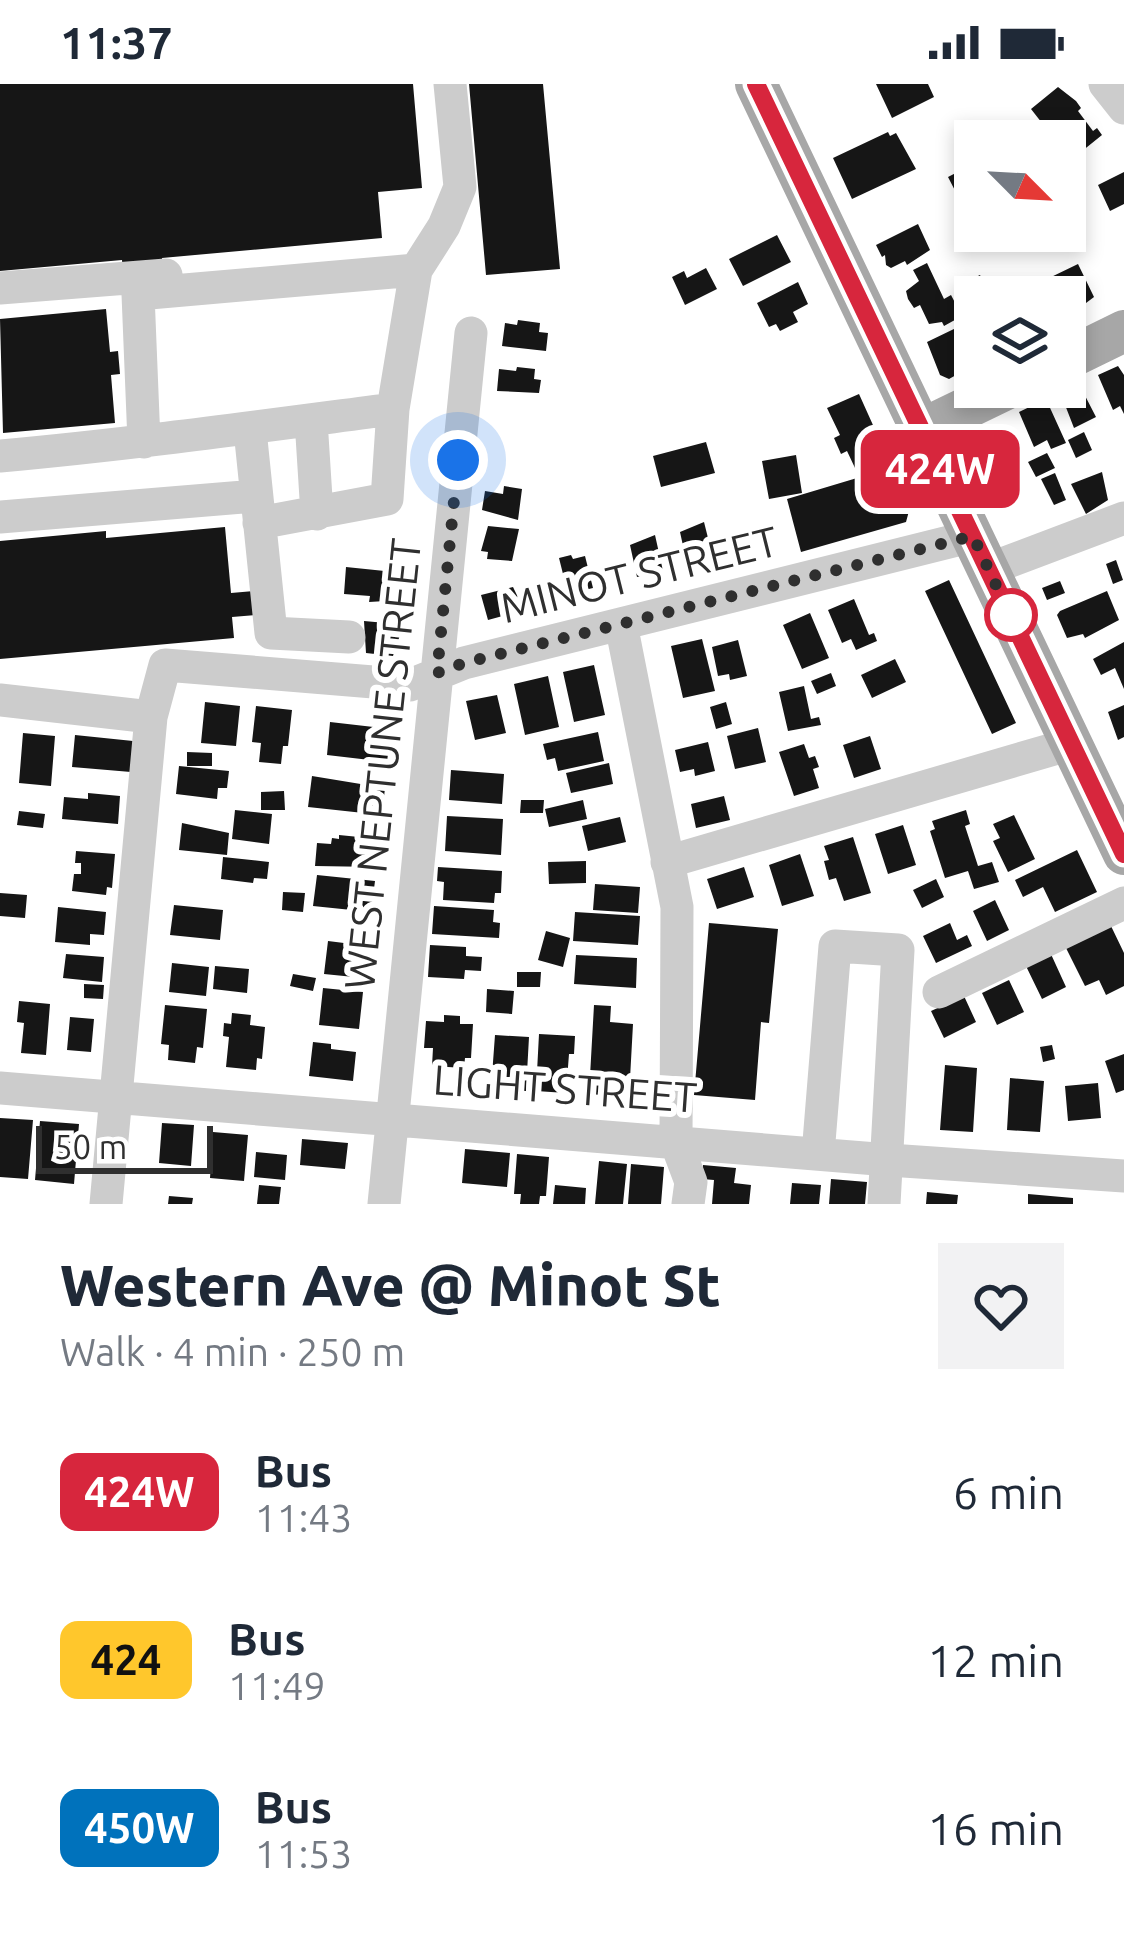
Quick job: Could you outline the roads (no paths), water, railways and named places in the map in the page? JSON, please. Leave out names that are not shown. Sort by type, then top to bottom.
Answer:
[{"type":"main road","points":[[756,84],[1124,854]]},
{"type":"main road","points":[[1086,350],[1124,331]]},
{"type":"main road","points":[[922,430],[967,408]]},
{"type":"street","points":[[0,517],[257,510],[316,514],[387,499],[393,409],[416,270],[444,226],[460,187],[450,84]]},
{"type":"street","points":[[1105,84],[1124,108]]},
{"type":"street","points":[[0,289],[257,268]]},
{"type":"street","points":[[144,442],[138,294],[416,270]]},
{"type":"street","name":"WEST NEPTUNE STREET","points":[[384,1204],[471,333]]},
{"type":"street","points":[[0,456],[250,430],[393,409]]},
{"type":"street","points":[[311,420],[316,514]]},
{"type":"street","points":[[250,430],[271,633],[349,637]]},
{"type":"street","name":"MINOT STREET","points":[[152,717],[165,665],[410,685],[437,673],[621,624],[981,553],[1124,518]]},
{"type":"street","points":[[621,624],[676,907],[676,1142],[691,1182],[688,1204]]},
{"type":"street","points":[[0,700],[152,717],[106,1204]]},
{"type":"street","points":[[668,862],[1071,744]]},
{"type":"street","points":[[939,992],[1124,903]]},
{"type":"street","points":[[818,1154],[835,946],[898,950],[884,1204]]},
{"type":"street","name":"LIGHT STREET","points":[[0,1088],[1124,1175]]}]
